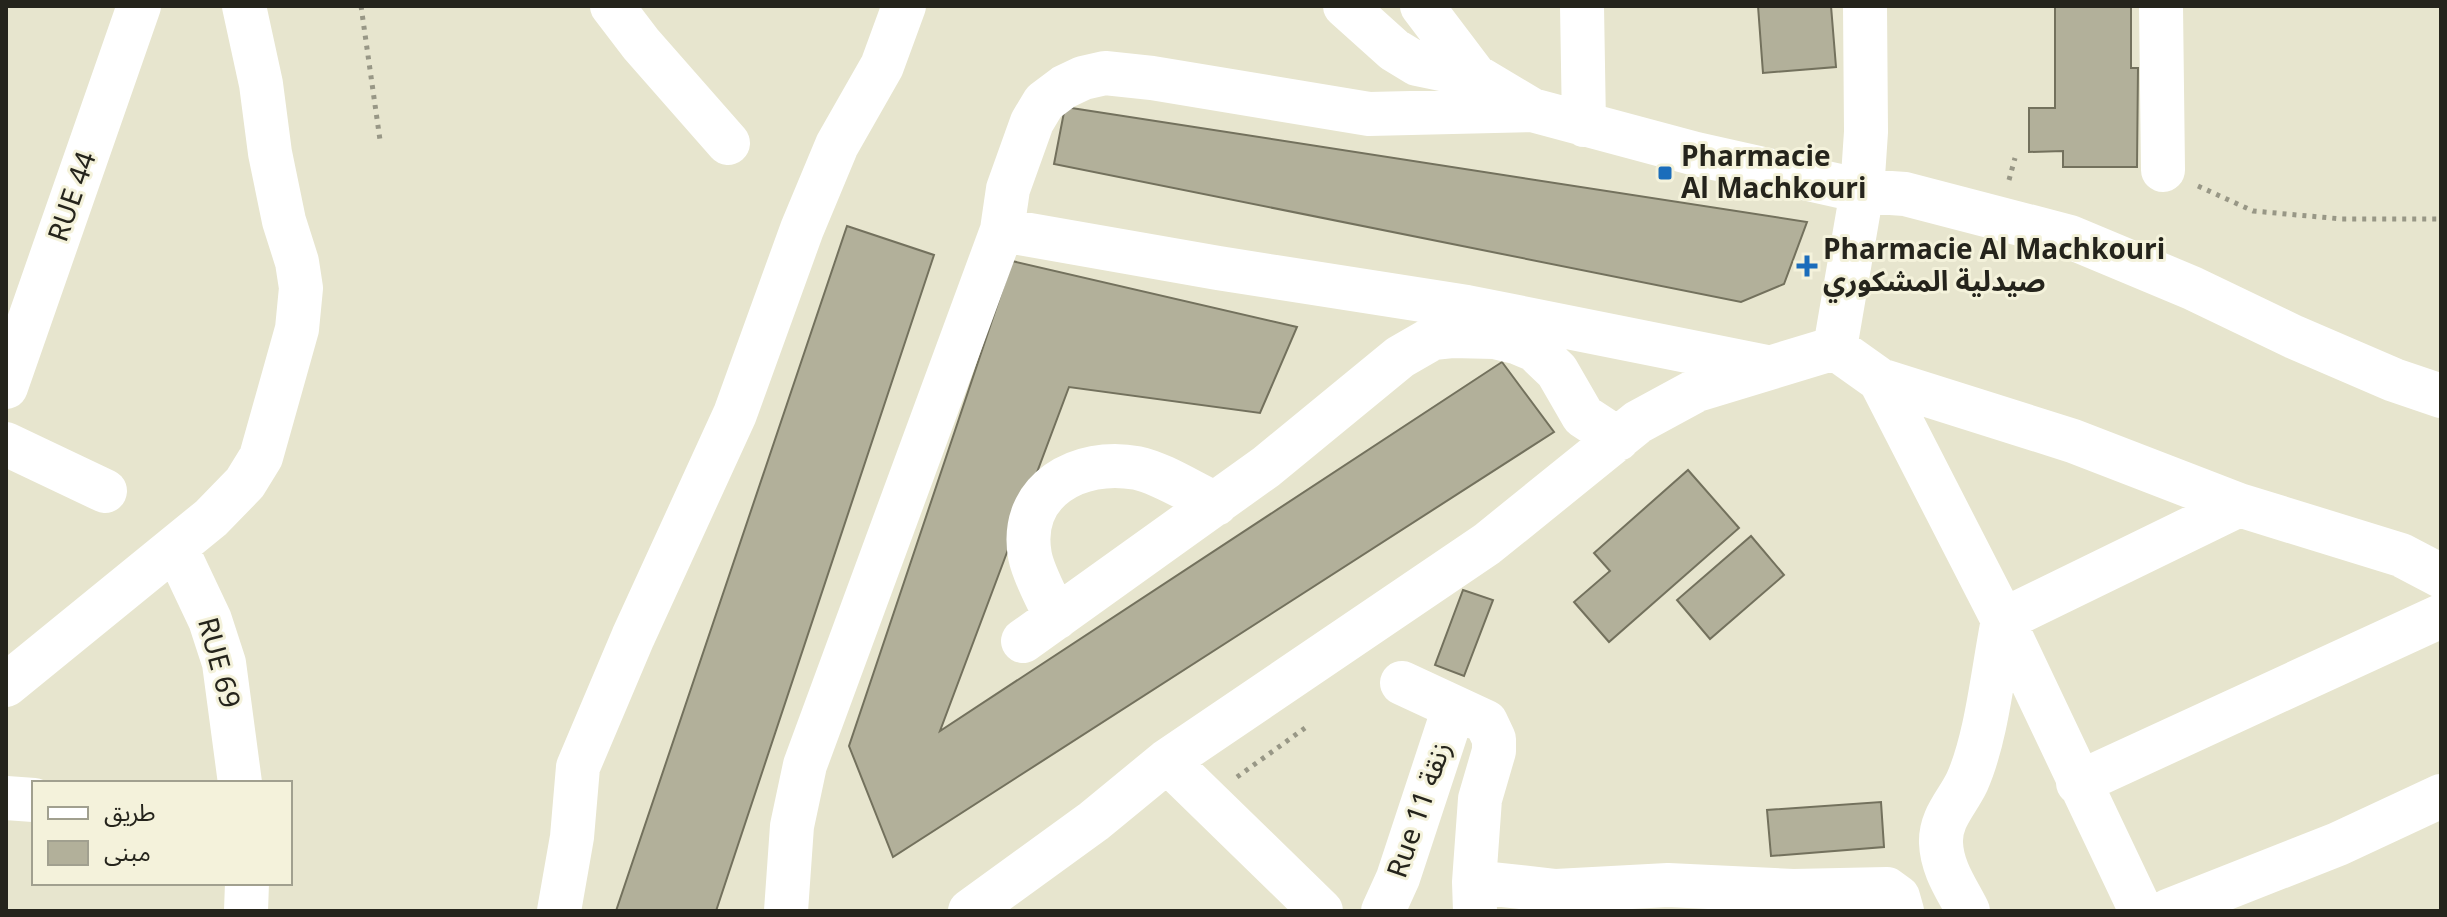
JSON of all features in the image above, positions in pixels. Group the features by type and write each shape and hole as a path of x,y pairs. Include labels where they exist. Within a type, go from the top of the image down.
{"street":[{"name":"RUE 44","path":"6,387 139,6"},
{"path":"6,685 176,548 231,499 255,469 273,421 300,319 299,268 284,221 270,153 261,84 244,6"},
{"path":"612,6 641,44 728,143"},
{"path":"559,911 572,837 578,767 633,637 735,414 802,229 837,145 882,66 904,6"},
{"path":"1345,6 1394,50 1417,64 1475,76 1532,110 1696,154 1862,191 1905,194 2070,237 2192,288 2322,349 2441,396"},
{"path":"1422,6 1475,76"},
{"path":"1582,6 1584,125"},
{"path":"1835,348 1862,191 1866,132 1865,6"},
{"path":"2161,6 2163,170"},
{"path":"786,911 792,826 805,765 1002,230 1008,189 1032,122 1044,102 1064,87 1105,73 1369,114 1532,110"},
{"path":"1002,230 1467,307 1771,368"},
{"path":"1216,504 1140,469 1105,464 1073,474 1047,491 1029,520 1030,557 1040,630 1216,504 1266,467 1392,363 1417,345 1439,337 1495,337 1535,350 1557,371 1583,416 1618,439"},
{"path":"970,911 1094,821 1167,761 1487,544 1638,422 1697,390 1835,348"},
{"path":"1835,348 1880,380 2073,441 2239,505 2401,555 2441,576"},
{"path":"1880,380 2003,620 2141,911"},
{"path":"6,444 105,491"},
{"path":"2003,620 2239,505"},
{"name":"RUE 69","path":"176,548 210,620 224,663 240,781"},
{"path":"2078,783 2441,616"},
{"path":"1968,911 1945,867 1942,825 1966,783 1981,743 2003,620"},
{"path":"1402,683 1486,722 1494,739 1494,751 1480,799 1474,897 1556,901 1668,885 1793,891 1887,889 1898,897 1902,911"},
{"name":"Rue 11 زنقة","path":"1383,911 1398,878 1454,708"},
{"path":"1167,761 1321,911"},
{"path":"2168,911 2338,844 2441,796"},
{"path":"6,798 32,800"},
{"path":"246,911 247,885"}],"path":[{"path":"361,6 380,140"},
{"path":"2163,170 2253,211 2342,219 2441,219"}],"building":[{"path":"1758,6 1831,6 1836,67 1763,73"},
{"path":"2055,6 2131,6 2131,68 2138,68 2137,167 2063,167 2063,151 2029,152 2029,108 2055,108"},
{"path":"1065,107 1807,222 1784,284 1741,302 1054,164"},
{"path":"847,226 934,255 716,911 616,911"},
{"path":"1012,261 1297,327 1260,413 1069,387 940,731 1502,362 1554,432 893,857 849,746"},
{"path":"1688,470 1739,528 1609,642 1574,602 1610,571 1594,553"},
{"path":"1751,536 1784,575 1710,639 1677,600"},
{"path":"1463,590 1493,600 1464,676 1435,665"},
{"path":"1881,802 1884,847 1771,856 1767,810"}],"place":[{"name":"Pharmacie Al Machkouri","path":"1665,173"},
{"name":"Pharmacie Al Machkouri صيدلية المشكوري","path":"1807,266"}]}
